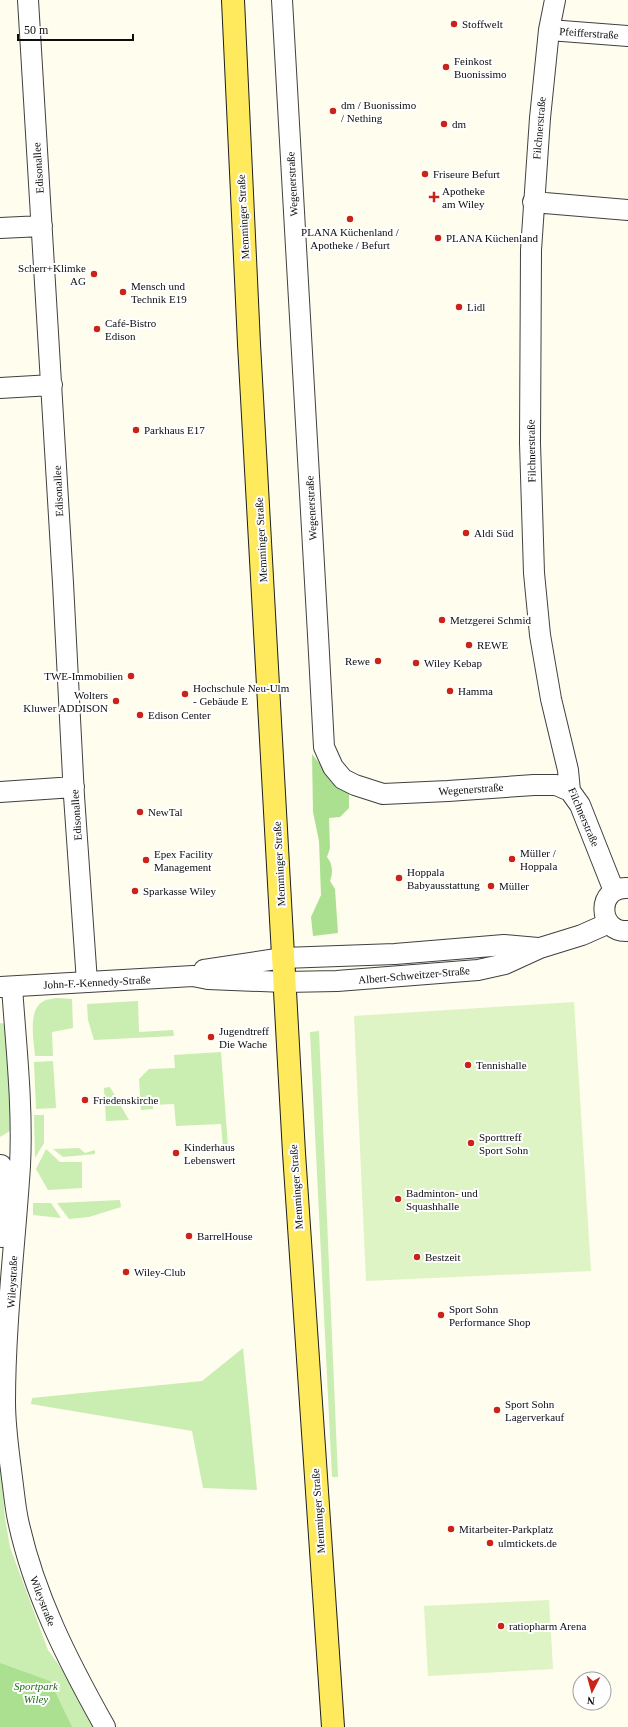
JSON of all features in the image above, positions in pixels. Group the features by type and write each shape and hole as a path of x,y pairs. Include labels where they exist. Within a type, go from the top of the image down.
{"main road":[{"name":"Memminger Straße","path":"233,0 249,344 296,1175 333,1727"}],"street":[{"name":"Edisonallee","path":"28,0 52,385 74,787 87,982"},
{"name":"Wegenerstraße","path":"282,0 318,635 322,734 327,757 333,767 343,778 355,785 382,794 534,785 556,786 570,791"},
{"name":"Filchnerstraße","path":"555,0 540,118 531,257 530,443 534,572 540,635 551,699 568,770 570,791 580,805 621,890"},
{"name":"Pfeifferstraße","path":"550,30 628,36"},
{"path":"534,202 628,210"},
{"path":"0,228 42,226"},
{"path":"0,388 52,385"},
{"path":"0,792 74,787"},
{"path":"621,890 605,903 604,914 609,923 619,930 628,931"},
{"name":"Albert-Schweitzer-Straße","path":"285,982 337,981 478,970 505,964 540,948 582,935 609,923"},
{"name":"Albert-Schweitzer-Straße","path":"284,958 395,954 504,945 540,948"},
{"name":"John-F.-Kennedy-Straße","path":"194,976 206,969 284,958"},
{"name":"John-F.-Kennedy-Straße","path":"6,987 194,976 208,979 285,982"},
{"name":"Wileystraße","path":"6,987 21,1113 7,1165 5,1403 17,1518 25,1552 52,1625 73,1670 104,1727"},
{"path":"2,1237 7,1165"}],"green space":[{"path":"312,754 338,787 349,794 349,808 340,817 329,818 330,848 327,857 332,869 330,881 335,889 338,933 313,936 311,917 321,895 319,841 313,812"},
{"path":"56,998 72,999 73,1028 52,1032 53,1056 35,1056 33,1018 35,1011 44,1001"},
{"path":"138,1001 139,1032 173,1030 174,1036 94,1040 88,1020 87,1004"},
{"name":"Sporttreff Sport Sohn","path":"574,1002 591,1271 366,1281 354,1016"},
{"path":"0,1023 6,1024 13,1129 0,1137"},
{"path":"319,1031 338,1477 332,1477 310,1032"},
{"path":"221,1052 228,1147 223,1148 221,1124 176,1126 174,1104 153,1105 153,1109 141,1110 139,1079 149,1069 175,1068 174,1055"},
{"path":"53,1061 56,1108 36,1109 34,1062"},
{"path":"110,1087 129,1120 106,1121 104,1088"},
{"path":"34,1115 44,1115 44,1143 35,1158"},
{"path":"79,1148 85,1153 95,1150 95,1154 63,1157 53,1149"},
{"path":"46,1149 60,1162 82,1162 82,1188 48,1190 36,1169"},
{"path":"120,1200 121,1207 89,1217 69,1219 57,1203"},
{"path":"33,1203 51,1203 61,1218 33,1215"},
{"path":"243,1348 257,1490 203,1488 192,1431 31,1404 32,1398 202,1381"},
{"name":"Sportpark Wiley","path":"0,1438 5,1518 10,1547 48,1650 69,1679 93,1727 0,1727"},
{"path":"549,1600 553,1669 428,1676 424,1606"},
{"path":"0,1663 50,1681 72,1727 0,1727"}],"place":[{"name":"Stoffwelt","path":"454,24"},
{"name":"Feinkost Buonissimo","path":"446,67"},
{"name":"dm / Buonissimo / Nething","path":"333,111"},
{"name":"dm","path":"444,124"},
{"name":"Friseure Befurt","path":"425,174"},
{"name":"Apotheke am Wiley","path":"434,197"},
{"name":"PLANA Küchenland / Apotheke / Befurt","path":"350,219"},
{"name":"PLANA Küchenland","path":"438,238"},
{"name":"Scherr+Klimke AG","path":"94,274"},
{"name":"Mensch und Technik E19","path":"123,292"},
{"name":"Lidl","path":"459,307"},
{"name":"Café-Bistro Edison","path":"97,329"},
{"name":"Parkhaus E17","path":"136,430"},
{"name":"Aldi Süd","path":"466,533"},
{"name":"Metzgerei Schmid","path":"442,620"},
{"name":"REWE","path":"469,645"},
{"name":"Rewe","path":"378,661"},
{"name":"Wiley Kebap","path":"416,663"},
{"name":"TWE-Immobilien","path":"131,676"},
{"name":"Hamma","path":"450,691"},
{"name":"Hochschule Neu-Ulm - Gebäude E","path":"185,694"},
{"name":"Wolters Kluwer ADDISON","path":"116,701"},
{"name":"Edison Center","path":"140,715"},
{"name":"NewTal","path":"140,812"},
{"name":"Müller / Hoppala","path":"512,859"},
{"name":"Epex Facility Management","path":"146,860"},
{"name":"Hoppala Babyausstattung","path":"399,878"},
{"name":"Müller","path":"491,886"},
{"name":"Sparkasse Wiley","path":"135,891"},
{"name":"Jugendtreff Die Wache","path":"211,1037"},
{"name":"Tennishalle","path":"468,1065"},
{"name":"Friedenskirche","path":"85,1100"},
{"name":"Sporttreff Sport Sohn","path":"471,1143"},
{"name":"Kinderhaus Lebenswert","path":"176,1153"},
{"name":"Badminton- und Squashhalle","path":"398,1199"},
{"name":"BarrelHouse","path":"189,1236"},
{"name":"Bestzeit","path":"417,1257"},
{"name":"Wiley-Club","path":"126,1272"},
{"name":"Sport Sohn Performance Shop","path":"441,1315"},
{"name":"Sport Sohn Lagerverkauf","path":"497,1410"},
{"name":"Mitarbeiter-Parkplatz","path":"451,1529"},
{"name":"ulmtickets.de","path":"490,1543"},
{"name":"ratiopharm Arena","path":"501,1626"}]}
